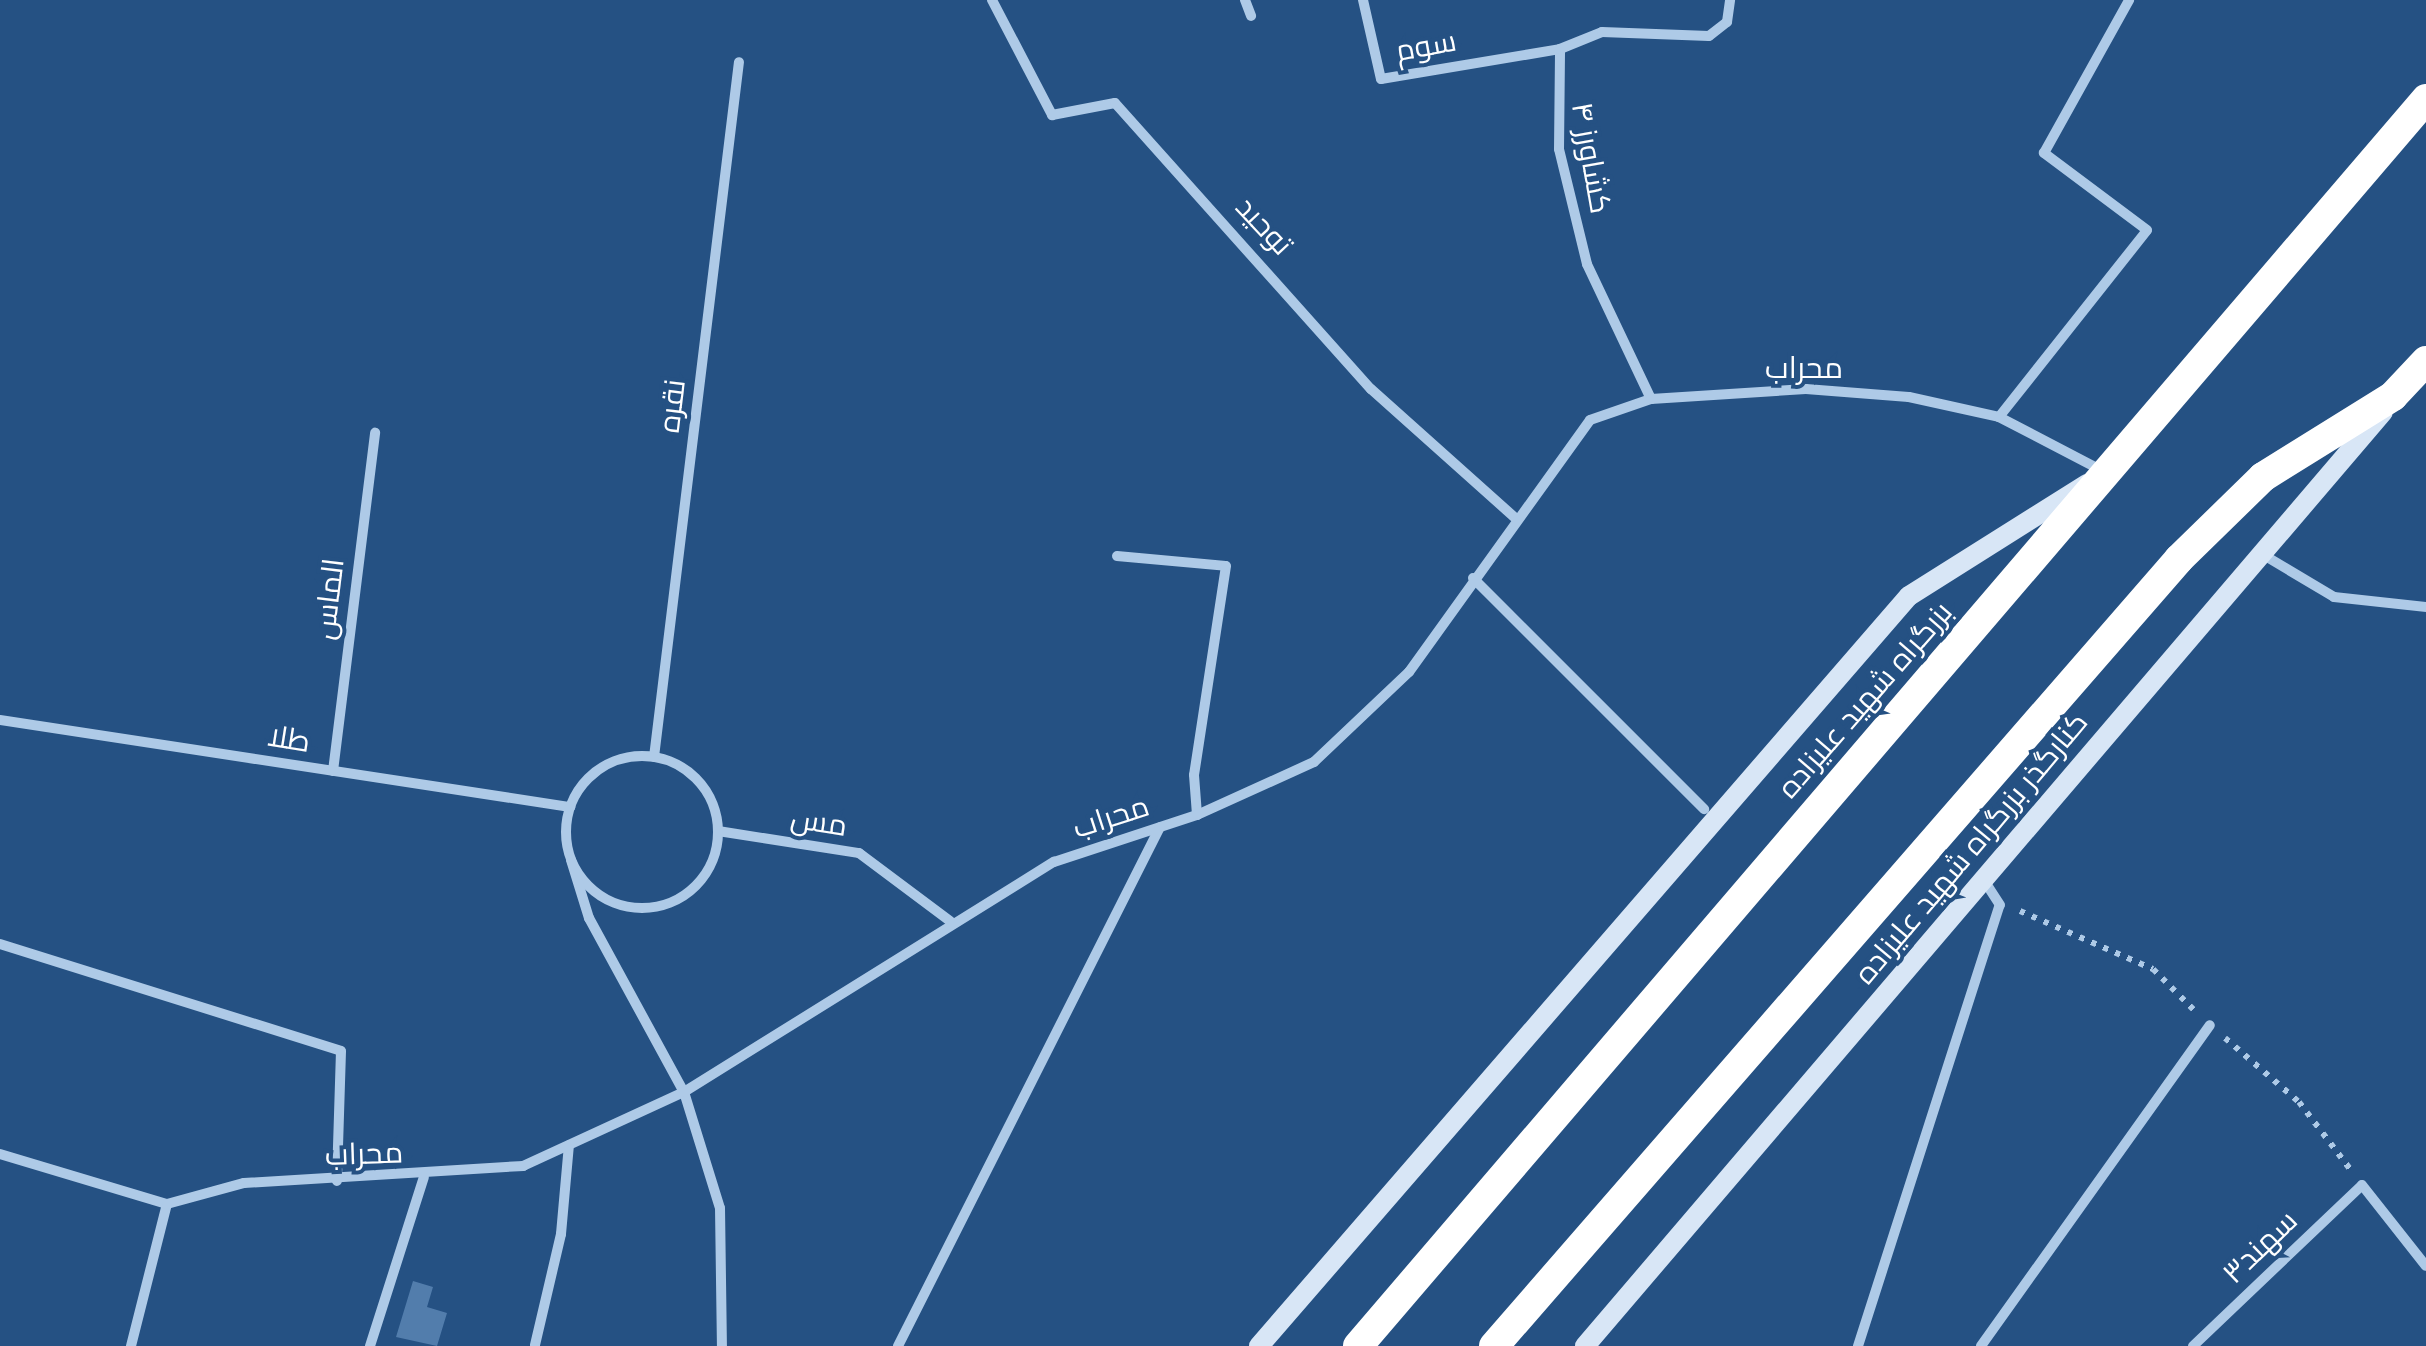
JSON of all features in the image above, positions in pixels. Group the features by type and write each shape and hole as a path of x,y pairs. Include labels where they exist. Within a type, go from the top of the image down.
{"highway":[{"name":"بزرگراه شهید علیزاده","path":"1358,1346 2426,99"},
{"path":"1494,1346 2178,558 2299,449 2403,388 2426,361"}],"main road":[{"name":"کنارگذر بزرگراه شهید علیزاده","path":"1586,1346 2403,388"},
{"path":"1258,1346 1909,596 2106,472"}],"street":[{"name":"توحید","path":"992,0 1052,115 1116,103 1370,389 1514,517"},
{"path":"1245,0 1251,16"},
{"name":"سوم","path":"1363,0 1381,79 1560,49"},
{"path":"1560,49 1602,32 1709,36 1728,22 1730,0"},
{"path":"2000,417 2148,230 2044,154 2129,0"},
{"name":"کشاورز ۴","path":"1560,49 1559,149 1587,264 1650,399"},
{"name":"نقره","path":"654,756 739,62"},
{"name":"محراب","path":"167,1204 203,1188 424,1177 524,1166 684,1092 950,921 1054,862 1197,815 1314,762 1408,672 1514,517 1590,420 1650,399 1806,389 2000,417 2106,472"},
{"name":"الماس","path":"332,771 375,433"},
{"path":"2262,554 2334,597 2426,607"},
{"path":"1117,556 1226,566 1194,775 1197,815"},
{"path":"1473,578 1704,808"},
{"name":"طلا","path":"0,720 570,807"},
{"path":"571,860 605,899 656,907 707,872 718,831 699,782 654,756 612,762 570,807 571,860 588,918 684,1092 720,1208 722,1346"},
{"path":"898,1346 1160,827"},
{"name":"مس","path":"718,831 859,853 950,921"},
{"path":"1858,1346 2000,905 1984,880"},
{"path":"0,944 341,1051 337,1181"},
{"path":"1981,1346 2210,1025"},
{"path":"534,1345 561,1234 569,1145"},
{"path":"0,1154 167,1204 131,1346"},
{"path":"370,1346 424,1177"},
{"name":"سهند۳","path":"2192,1346 2362,1185 2426,1266"}],"building":[{"path":"413,1281 433,1287 427,1307 447,1313 437,1346 396,1337"}]}
